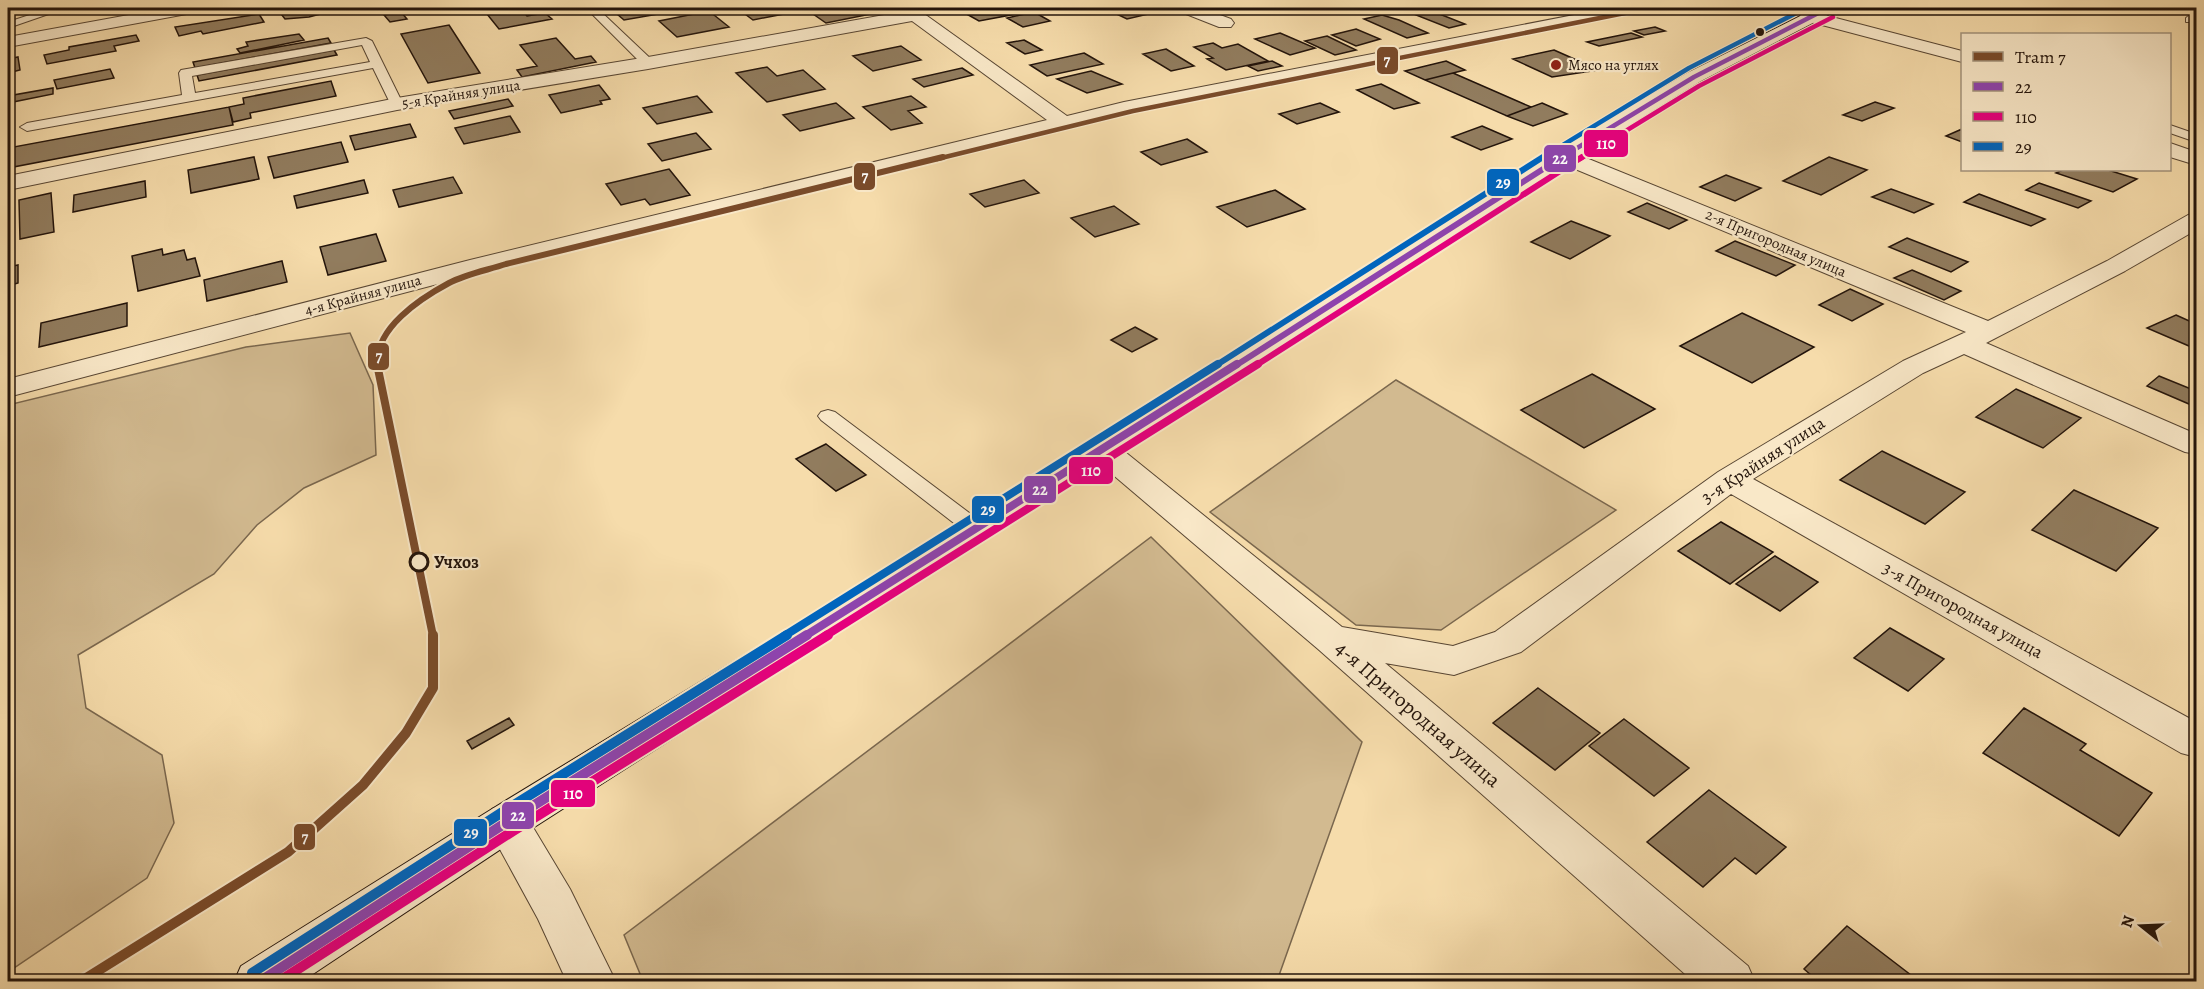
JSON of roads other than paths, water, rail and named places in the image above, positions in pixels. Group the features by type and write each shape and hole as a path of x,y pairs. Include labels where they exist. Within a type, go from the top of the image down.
{"street":[{"path":"8,42 181,8"},
{"path":"1187,8 1225,23"},
{"name":"4-я Крайняя улица","path":"8,387 479,265 1063,122 1634,8"},
{"name":"5-я Крайняя улица","path":"8,183 397,104 648,63 911,11"},
{"path":"911,11 1063,122"},
{"path":"258,981 507,822 1103,450 1564,156 1694,77 1818,12 1961,57"},
{"path":"2171,151 2196,159"},
{"name":"2-я Пригородная улица","path":"1564,156 1976,338 2196,445"},
{"name":"3-я Крайняя улица","path":"1331,639 1454,661 1508,642 1729,479 1913,367 1976,338 2116,266 2196,220"},
{"name":"4-я Пригородная улица","path":"1103,450 1331,639 1731,981"},
{"name":"3-я Пригородная улица","path":"1729,479 2196,741"},
{"path":"507,822 554,904 592,981"}],"lane":[{"path":"8,25 61,8"},
{"path":"591,8 648,63"},
{"path":"2196,13 2190,20 2196,21"},
{"path":"189,98 185,73 366,41 397,104"},
{"path":"27,127 377,64"},
{"path":"2171,130 2196,138"},
{"path":"828,416 976,529"}],"tram line":[{"name":"7","path":"80,982 288,852 363,785 406,733 433,688 433,629 377,362 385,334 414,304 451,282 506,264 1133,111 1650,8"}],"place":[{"name":"Мясо на углях","path":"1556,65"},
{"name":"Учхоз","path":"419,562"}]}
